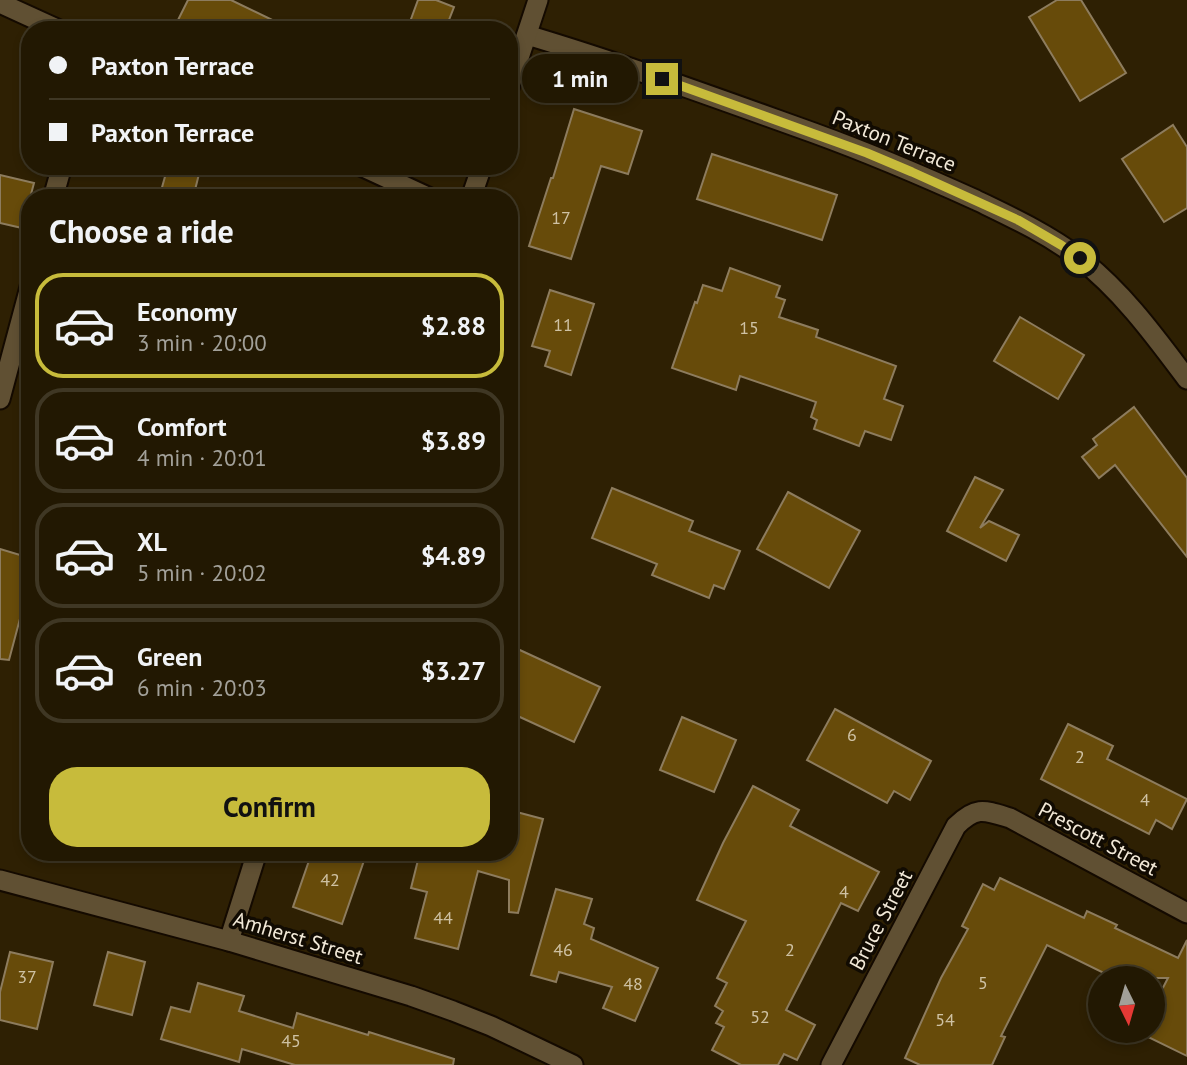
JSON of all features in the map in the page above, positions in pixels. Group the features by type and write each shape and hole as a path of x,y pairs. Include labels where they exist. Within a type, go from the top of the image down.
{"street":[{"path":"518,62 538,0"},
{"path":"0,3 39,21"},
{"name":"Paxton Terrace","path":"527,35 679,84 867,153 1018,220 1080,258 1107,282 1146,325 1187,379"},
{"path":"380,175 411,189"},
{"path":"0,399 21,321"},
{"name":"Bruce Street","path":"831,1065 956,826 974,811 985,811"},
{"name":"Prescott Street","path":"985,811 1010,818 1187,913"},
{"path":"229,941 254,861"},
{"name":"Amherst Street","path":"0,880 229,941 453,1011 573,1065"}],"building":[{"path":"188,0 231,0 274,21 178,21"},
{"path":"418,0 436,0 454,7 449,21 410,21"},
{"path":"1057,0 1081,0 1126,73 1080,101 1029,17"},
{"path":"574,109 642,131 628,174 601,166 571,259 529,246"},
{"path":"1173,125 1187,147 1187,208 1164,222 1122,159"},
{"path":"712,154 837,195 822,240 697,199"},
{"path":"0,175 34,183 32,189 21,189 21,228 0,223"},
{"path":"165,175 199,175 195,189 162,189"},
{"path":"730,268 780,286 776,297 785,300 779,317 818,330 816,337 896,366 884,399 903,406 891,440 865,431 859,446 814,429 817,420 811,417 816,402 740,376 736,390 672,368 703,285 722,291"},
{"path":"550,290 594,304 571,375 545,366 550,351 532,346"},
{"path":"1020,317 1084,355 1058,399 994,361"},
{"path":"1134,407 1187,478 1187,557 1115,465 1099,478 1082,457 1097,445 1093,439"},
{"path":"975,477 1003,490 980,528 989,521 1019,535 1006,561 947,531"},
{"path":"612,488 693,521 689,531 740,551 724,589 714,585 709,598 652,575 657,564 592,538"},
{"path":"788,492 860,531 829,588 757,549"},
{"path":"0,549 21,555 21,615 9,660 0,659"},
{"path":"518,649 600,687 574,742 518,716"},
{"path":"835,709 931,761 910,800 894,791 887,803 807,760"},
{"path":"682,717 736,740 714,792 660,770"},
{"path":"1068,724 1113,746 1107,759 1187,799 1172,829 1156,820 1149,834 1041,779"},
{"path":"753,786 799,810 790,826 879,872 858,911 841,903 786,1010 815,1025 797,1060 784,1054 778,1065 741,1065 712,1050 724,1027 716,1023 723,1011 715,1006 727,983 717,978 746,921 697,900"},
{"path":"518,812 543,819 518,913 509,912 509,880 478,871 458,949 415,938 427,892 411,888 418,861 518,861"},
{"path":"309,861 364,861 342,924 293,907"},
{"path":"1000,878 1084,918 1087,911 1117,925 1115,928 1178,958 1187,940 1187,1056 1160,1043 1166,1043 1166,966 1090,966 1047,945 1001,1036 1005,1037 992,1065 920,1065 905,1058 941,978 968,929 962,926 983,884 994,890"},
{"path":"556,889 592,899 584,924 594,928 591,939 658,968 635,1021 603,1008 612,987 559,972 556,982 531,975"},
{"path":"10,952 53,962 37,1029 0,1020 0,992"},
{"path":"108,952 145,962 132,1015 94,1005"},
{"path":"198,983 244,996 239,1011 293,1028 297,1013 454,1059 453,1065 295,1065 242,1049 239,1062 161,1039 171,1007 190,1012"}],"route":[{"path":"662,79 867,153 912,172 1018,220 1080,258"}]}
